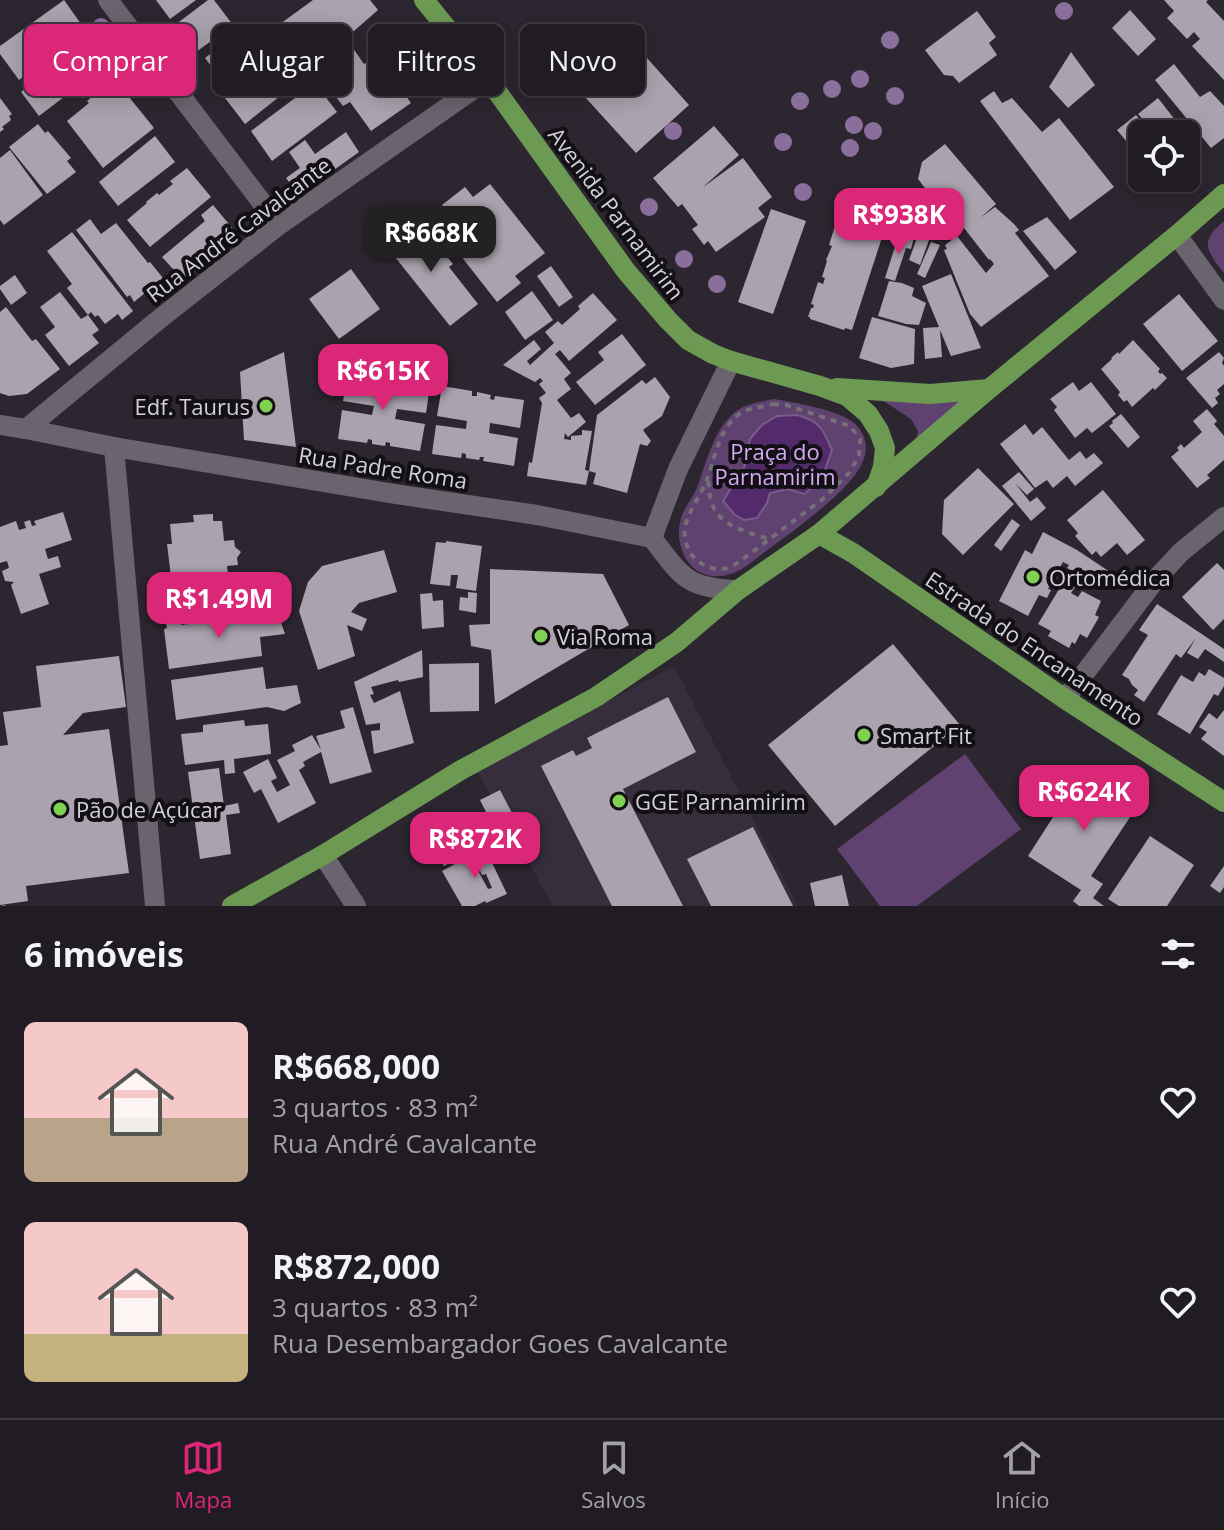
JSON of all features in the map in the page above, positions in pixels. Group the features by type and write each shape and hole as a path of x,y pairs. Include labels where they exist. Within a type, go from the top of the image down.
{"main road":[{"name":"Avenida Parnamirim","path":"425,0 444,24"},
{"name":"Avenida Parnamirim","path":"500,96 626,271 688,340 731,361 820,386"},
{"path":"232,906 323,855 461,770 596,697 677,642 738,590 819,534 1224,194"},
{"path":"820,386 930,394 989,389"},
{"path":"820,386 847,396 868,414 879,431 885,448 876,487"},
{"name":"Estrada do Encanamento","path":"819,534 853,553 1065,699 1224,802"}],"street":[{"path":"108,0 279,225"},
{"name":"Rua André Cavalcante","path":"26,429 279,225 464,96"},
{"path":"1177,235 1224,300"},
{"path":"731,361 678,469 652,538 679,573 697,585 738,590"},
{"name":"Rua Padre Roma","path":"0,425 114,447 537,515 652,538"},
{"path":"114,447 155,906"},
{"path":"1065,699 1156,579 1181,552 1224,517"},
{"path":"323,855 356,906"}],"path":[{"path":"773,404 786,405 850,426 860,439 859,456 848,474 824,498 739,562 724,569 708,567 695,559 686,546 685,527 707,480 719,442 730,423 740,413 773,404"},
{"path":"707,480 710,499 717,514 726,523 769,539"}],"shaded area":[{"path":"797,415 820,427 832,450 821,481 804,494 788,489 770,493 757,518 744,520 723,501 744,468 750,439 762,425 777,416"},
{"name":"GGE Parnamirim","path":"674,666 798,906 553,906 477,771"}],"green space":[{"path":"1224,221 1224,273 1209,252 1208,241"},
{"path":"879,398 969,398 915,446 918,431 911,419"},
{"name":"Praça do Parnamirim","path":"773,399 827,410 847,418 861,431 865,440 863,461 847,485 834,497 748,565 729,574 707,575 691,566 682,551 679,533 682,515 697,488 715,438 727,420 743,407"},
{"path":"965,754 1021,829 917,906 880,906 837,849"}],"building":[{"path":"64,0 81,24 31,24"},
{"path":"156,0 196,0 170,19"},
{"path":"208,0 214,0 232,24 212,24 212,40 196,52 196,24 176,24"},
{"path":"313,0 370,0 378,10 352,32 352,24 280,24"},
{"path":"1164,0 1208,0 1206,2 1224,21 1224,80 1192,46 1200,39 1194,32 1187,39 1167,18 1174,11"},
{"path":"1130,10 1156,39 1138,56 1112,28"},
{"path":"977,11 996,37 989,43 997,55 959,83 953,76 944,75 925,50"},
{"path":"24,29 24,76 19,80 0,54 0,46"},
{"path":"352,47 364,64 368,62 368,96 406,96 411,103 371,131 350,102 343,106 335,96 352,96"},
{"path":"1071,52 1095,85 1068,108 1049,87"},
{"path":"212,53 212,67 205,58"},
{"path":"645,56 689,105 636,153 584,96 645,96"},
{"path":"1174,64 1200,97 1210,91 1224,106 1224,138 1211,148 1200,135 1200,120 1188,120 1155,80"},
{"path":"994,91 1002,103 1012,98 1042,132 1059,118 1114,187 1070,220 980,101"},
{"path":"24,96 65,96 39,116"},
{"path":"93,96 128,96 154,128 103,168 67,121 89,103 87,101"},
{"path":"228,96 280,96 245,124 225,98"},
{"path":"298,96 325,96 337,112 272,161 251,131"},
{"path":"0,98 12,114 9,116 11,120 0,132"},
{"path":"1158,98 1175,120 1143,120 1138,114"},
{"path":"1128,121 1128,141 1127,142 1117,130"},
{"path":"38,124 71,158 67,161 76,172 47,194 9,147"},
{"path":"714,126 739,155 702,188 743,158 772,197 758,208 765,217 716,252 708,241 704,245 692,229 698,225 682,204 678,207 653,178"},
{"path":"346,132 359,152 299,195 286,178 300,168 289,152 305,140 315,154"},
{"path":"155,136 175,162 118,206 99,182"},
{"path":"945,144 996,204 980,218 995,207 1019,230 1015,233 1049,276 981,327 970,314 944,250 947,249 945,245 957,236 986,273 994,264 964,228 959,232 918,179 922,162"},
{"path":"10,150 43,195 4,225 0,220 0,158"},
{"path":"187,168 211,197 150,247 127,220 157,193 159,195 173,184 170,181"},
{"path":"490,184 545,253 515,276 521,283 497,302 446,237 456,230 449,222 453,219 442,205 465,187 473,197"},
{"path":"213,205 239,236 184,281 162,257 205,221 201,215"},
{"path":"771,209 806,221 773,314 738,302"},
{"path":"844,209 886,225 852,330 808,317 814,305 811,304 818,282 823,284 825,278 822,277 832,246 829,245"},
{"path":"1047,217 1077,252 1055,270 1023,231"},
{"path":"90,219 101,234 116,223 163,278 134,302 76,230"},
{"path":"409,222 437,258 444,253 453,264 449,267 478,304 450,326 383,242"},
{"path":"72,232 133,311 122,320 118,314 105,324 98,315 95,317 91,312 88,315 67,288 72,284 47,251"},
{"path":"899,234 914,238 911,249 906,248 895,281 885,278"},
{"path":"918,235 929,240 920,265 909,260"},
{"path":"931,242 940,245 925,278 917,274"},
{"path":"551,266 573,297 559,307 537,276"},
{"path":"351,269 380,309 339,339 309,299"},
{"path":"951,274 981,348 951,356 940,330 942,357 925,359 923,328 939,327 922,286"},
{"path":"15,275 27,293 11,305 0,286"},
{"path":"889,281 914,288 912,296 926,303 919,325 878,316"},
{"path":"532,291 553,320 525,340 505,312"},
{"path":"60,292 81,319 88,315 99,330 92,335 99,343 69,366 45,335 55,327 40,307"},
{"path":"593,293 617,320 569,361 560,350 555,354 571,373 564,379 571,389 557,400 571,418 579,413 586,422 568,437 565,433 564,439 571,440 571,436 582,435 582,430 592,431 585,470 589,471 586,485 527,476 542,403 539,398 546,393 539,384 543,381 540,378 535,382 503,365 534,340 541,349 527,361 530,365 554,343 545,332 558,321 562,325"},
{"path":"1179,294 1218,341 1182,371 1143,324"},
{"path":"6,307 32,341 36,339 60,369 27,394 9,396 0,393 0,312"},
{"path":"872,317 915,329 914,364 891,368 859,358"},
{"path":"622,334 646,365 595,405 576,382 604,360 598,352"},
{"path":"1133,340 1160,369 1160,374 1167,378 1132,407 1118,395 1120,392 1101,369"},
{"name":"Edf. Taurus","path":"284,352 296,447 244,440 240,372"},
{"path":"1219,352 1224,358 1224,384 1217,390 1220,394 1215,398 1218,403 1212,408 1186,378"},
{"path":"348,371 379,376 378,381 383,382 383,378 397,380 396,384 401,385 401,381 430,386 426,413 397,409 395,419 425,424 420,451 390,446 386,442 385,446 372,444 372,440 368,439 367,443 338,439 342,410 372,415 374,406 343,401"},
{"path":"655,377 670,397 662,416 643,430 651,441 647,446 640,444 627,493 593,484 596,473 589,471 597,415 642,380 646,384"},
{"path":"1073,382 1079,391 1091,382 1116,414 1092,433 1087,428 1075,438 1054,410 1057,407 1050,399"},
{"path":"442,386 472,391 472,396 477,396 477,392 491,395 490,399 494,400 495,396 524,400 520,428 490,423 489,433 518,438 514,466 483,461 484,457 479,460 466,458 466,454 462,453 461,458 432,454 436,425 466,429 467,421 437,416"},
{"path":"1207,409 1224,436 1224,460 1207,475 1210,478 1197,488 1171,457 1181,444 1184,448 1202,432 1193,421"},
{"path":"1121,414 1140,437 1128,448 1109,426"},
{"path":"1025,424 1033,435 1042,427 1069,460 1080,451 1086,459 1094,453 1103,463 1075,486 1067,476 1053,488 1047,480 1035,488 1000,444"},
{"path":"978,468 1014,504 963,555 942,534 944,500"},
{"path":"1019,472 1034,489 1027,495 1015,483 1030,502 1037,497 1046,508 1031,521 1002,486"},
{"path":"1103,490 1145,540 1127,555 1117,543 1101,557 1096,551 1092,555 1075,536 1078,533 1067,520"},
{"path":"63,512 72,540 45,549 48,559 58,556 61,567 39,574 49,604 21,614 11,585 14,582 5,581 2,571 9,568 7,561 0,563 0,527 16,521 19,530 26,528 24,522 30,520 32,526 36,525 34,521"},
{"path":"213,514 213,521 222,521 224,541 234,540 235,547 241,552 237,558 238,565 227,566 230,591 224,592 224,598 204,600 204,595 177,598 167,544 172,544 170,524 194,522 193,515"},
{"path":"1012,519 1020,525 1001,551 994,545"},
{"name":"Ortomédica","path":"1043,532 1113,574 1107,583 1087,571 1084,577 1067,568 1069,565 1063,562 1048,589 1051,590 1047,598 1039,595 1028,616 999,601 1025,550 1032,554"},
{"path":"436,542 482,546 476,591 456,588 458,575 451,575 450,586 430,584"},
{"path":"384,550 397,592 359,603 351,612 367,619 362,631 347,625 355,656 318,670 299,611 308,582 322,566"},
{"path":"1217,563 1224,570 1224,619 1213,630 1182,597"},
{"name":"Via Roma","path":"490,569 603,574 629,625 495,704 491,650 471,646 469,625 490,624"},
{"path":"1064,581 1075,587 1071,593 1078,597 1082,591 1101,601 1095,615 1099,617 1087,638 1080,634 1069,648 1048,636 1051,631 1038,624"},
{"path":"468,592 477,593 476,613 459,610 460,597 468,598"},
{"path":"432,593 433,601 443,600 444,627 422,629 420,594"},
{"path":"1157,604 1224,649 1224,662 1205,649 1198,659 1187,653 1196,638 1181,658 1176,654 1144,702 1134,695 1138,690 1122,675 1148,635 1139,630"},
{"path":"277,611 285,634 260,637 262,656 169,669 166,624 181,622 181,625 256,615 257,619 269,617 268,613"},
{"name":"Smart Fit","path":"893,644 960,725 835,826 768,745"},
{"path":"422,650 423,677 371,687 374,694 370,695 374,703 400,691 414,743 374,754 371,731 380,730 380,723 366,725 354,682"},
{"name":"Pão de Açúcar","path":"119,656 126,707 83,713 63,735 109,729 129,873 26,886 28,901 0,905 0,746 8,745 3,712 41,707 36,666"},
{"path":"479,663 479,711 430,712 429,664"},
{"path":"263,667 266,689 297,685 301,703 284,711 267,707 176,720 171,680"},
{"path":"1209,669 1224,678 1224,686 1218,696 1214,694 1190,734 1157,714 1181,675 1193,682 1199,672 1205,676"},
{"path":"668,697 696,752 623,789 683,906 612,906 541,766 573,750 576,756 592,748 587,738"},
{"path":"353,707 372,772 330,784 321,752 303,762 305,766 299,770 316,803 278,823 261,789 254,793 243,772 268,759 277,778 271,781 277,792 290,785 277,760 295,751 292,745 312,735 321,750 316,736 345,728 340,711"},
{"path":"1224,710 1224,756 1201,739 1207,732 1199,727 1209,713 1217,719"},
{"path":"244,720 245,726 268,724 271,754 234,759 235,773 225,774 224,760 185,765 181,734 203,732 203,725"},
{"path":"1086,766 1140,802 1091,876 1103,884 1093,898 1104,906 1079,906 1073,901 1081,890 1028,856"},
{"path":"219,768 224,806 238,803 240,813 226,815 231,854 200,859 188,772"},
{"path":"500,790 512,813 507,815 517,835 502,844 480,800"},
{"path":"469,813 485,844 444,866 427,834"},
{"path":"753,827 793,906 711,906 687,859"},
{"path":"1150,836 1194,865 1167,906 1119,906 1108,899"},
{"path":"485,848 507,894 475,906 462,906 442,871 470,856 488,889 492,888 472,854"},
{"path":"1224,866 1224,887 1220,893 1210,886"},
{"path":"842,875 849,906 815,906 810,883"}],"place":[{"name":"Edf. Taurus","path":"266,406"},
{"name":"Ortomédica","path":"1033,577"},
{"name":"Via Roma","path":"541,636"},
{"name":"Smart Fit","path":"864,735"},
{"name":"GGE Parnamirim","path":"619,801"},
{"name":"Pão de Açúcar","path":"60,809"}]}
